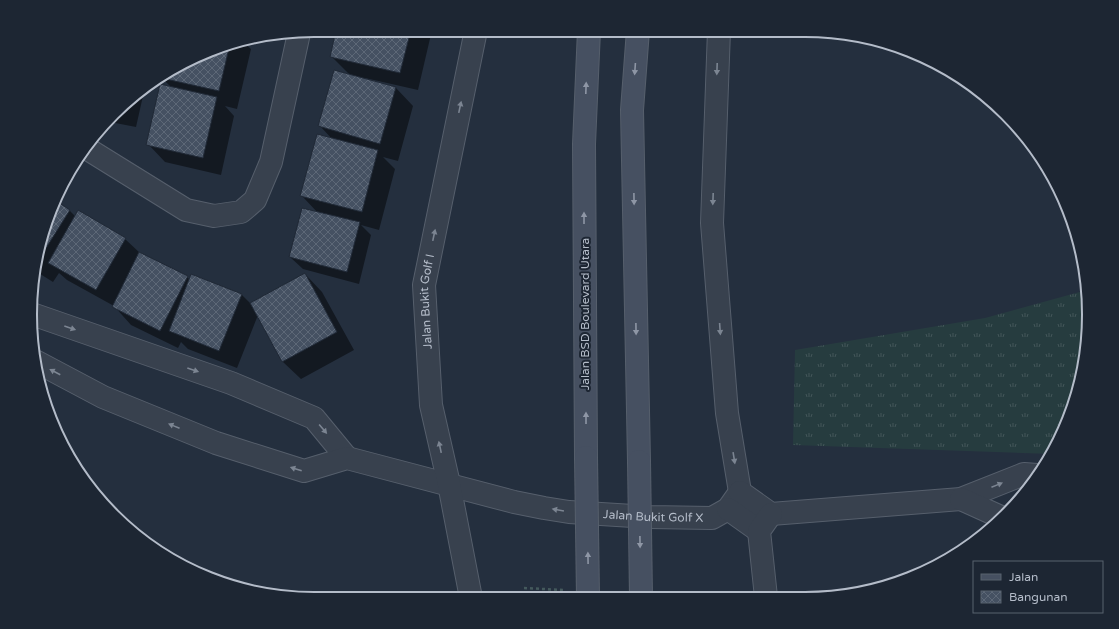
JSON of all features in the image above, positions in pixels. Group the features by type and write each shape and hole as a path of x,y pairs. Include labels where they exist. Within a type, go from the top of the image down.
{"main road":[{"name":"Jalan BSD Boulevard Utara","path":"588,592 584,144 589,37"},
{"path":"637,37 632,110 641,592"}],"street":[{"name":"Jalan Bukit Golf I","path":"470,592 449,484 431,405 424,285 475,37"},
{"path":"719,37 712,223 734,500 765,522 961,499 1024,474 1031,475"},
{"path":"91,151 186,210 214,216 241,212 254,200 271,162 298,38"},
{"path":"37,316 231,383 314,418 347,458 304,471 216,443 103,398 41,364"},
{"name":"Jalan Bukit Golf X","path":"347,458 514,502 569,512 649,517 712,518 734,500"},
{"path":"961,499 996,515"},
{"path":"765,522 766,592"}],"green space":[{"path":"1081,292 1082,314 1080,351 1077,369 1061,421 1045,454 793,445 795,350 985,318"}],"building":[{"path":"334,37 409,37 400,73 330,57"},
{"path":"228,51 219,91 167,79 208,58"},
{"path":"334,70 396,87 380,144 318,126"},
{"path":"160,84 217,97 203,158 146,145"},
{"path":"317,134 378,150 362,212 300,196"},
{"path":"60,204 70,210 44,251"},
{"path":"302,208 360,222 347,272 289,257"},
{"path":"78,210 126,238 96,290 48,263"},
{"path":"139,252 188,276 160,331 112,307"},
{"path":"305,273 337,332 282,362 250,303"},
{"path":"191,274 242,294 219,351 169,331"}]}
